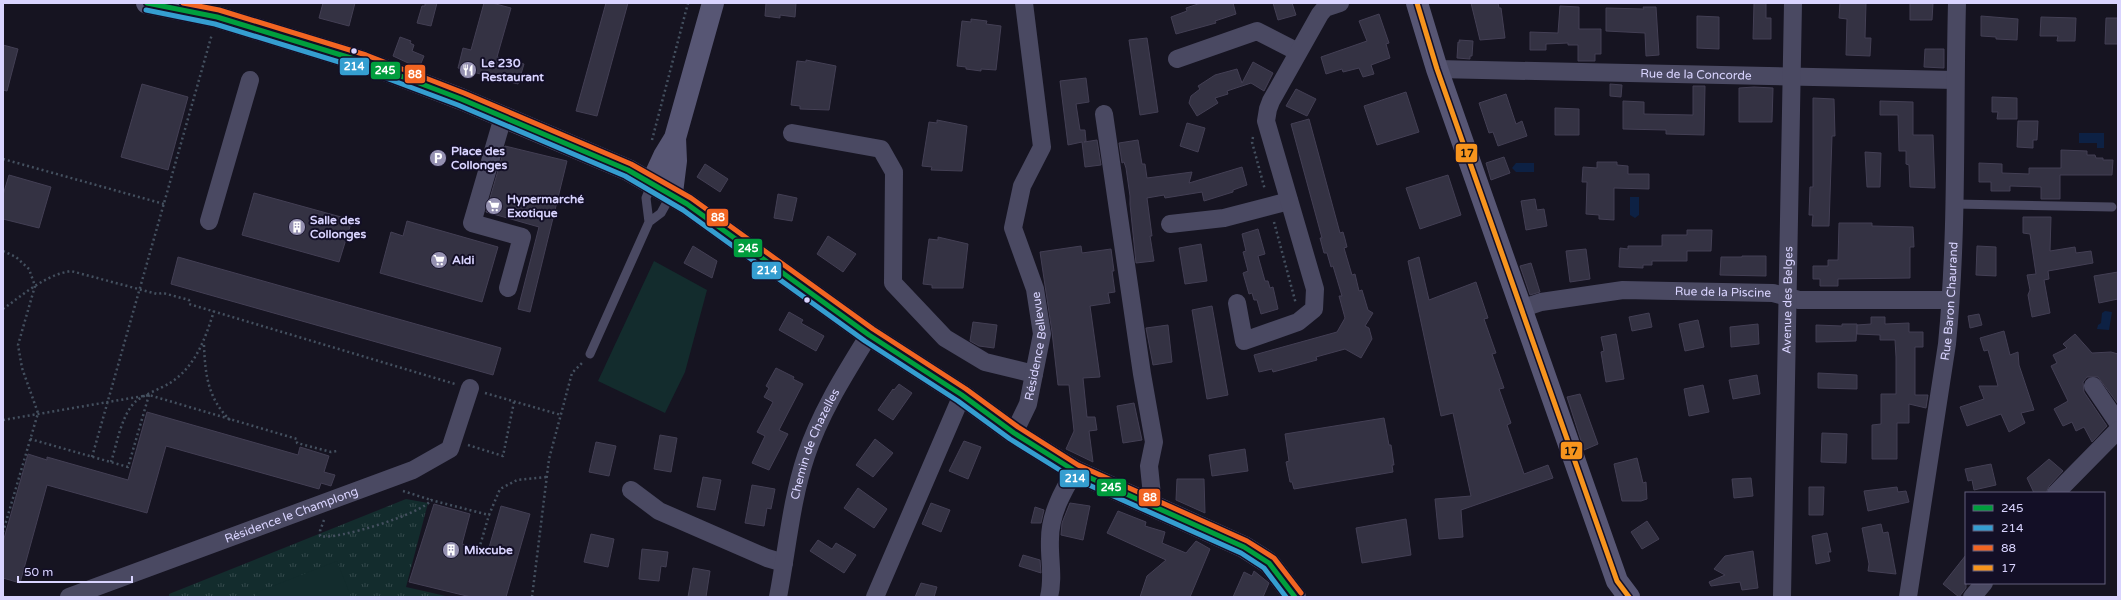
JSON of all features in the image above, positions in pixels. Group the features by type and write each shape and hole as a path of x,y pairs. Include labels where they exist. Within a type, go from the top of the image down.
{"street":[{"path":"147,3 217,17 364,62 503,117 620,166 652,182 672,193 868,335 962,395 1014,433 1075,471 1244,547 1269,564 1295,597"},
{"path":"652,182 664,156 675,138 713,3"},
{"name":"Résidence Bellevue","path":"1014,433 1028,404 1042,334 1035,289 1013,228 1022,186 1042,147 1024,3"},
{"path":"1417,3 1437,69 1520,309 1617,581 1629,597"},
{"name":"Avenue des Belges","path":"1782,597 1786,297 1793,3"},
{"name":"Rue Baron Chaurand","path":"1908,597 1946,352 1954,204 1957,3"},
{"path":"1237,303 1244,341 1298,322 1314,309 1315,289 1266,121 1268,109 1320,14 1325,8 1335,4"},
{"path":"1177,59 1257,31 1298,52"},
{"name":"Rue de la Concorde","path":"1437,69 1955,80"},
{"path":"209,221 250,80"},
{"path":"1104,114 1142,374 1154,442 1149,466 1153,505"},
{"path":"503,117 472,223 522,237 508,288"},
{"path":"792,133 881,149 894,172 893,283 945,338 985,362 1034,374"},
{"path":"672,193 676,161 675,138"},
{"path":"1170,224 1224,218 1289,201"},
{"name":"Rue de la Piscine","path":"1520,309 1541,302 1623,290 1773,293 1799,300 1950,300"},
{"name":"Chemin de Chazelles","path":"778,597 799,482 806,456 830,400 868,335"},
{"path":"2093,386 2118,423"},
{"name":"Résidence le Champlong","path":"69,597 413,470 450,449 470,388"},
{"path":"875,597 962,395"},
{"path":"2057,492 2118,430"},
{"path":"1049,597 1052,583 1049,538 1058,500 1075,471"},
{"path":"631,490 659,511 768,558 784,563"},
{"path":"1972,597 1983,584"}],"lane":[{"path":"649,222 646,198 652,182"},
{"path":"590,354 649,222 661,213 672,193"},
{"path":"1954,204 2112,207"}],"path":[{"path":"651,143 688,3"},
{"path":"92,457 217,17"},
{"path":"3,159 164,204"},
{"path":"3,251 16,257 29,269 35,286 18,345 22,368 38,413 3,532"},
{"path":"3,309 35,286 58,273 71,271 140,290 157,294 163,293 189,300 189,304 561,415"},
{"path":"214,311 204,345 205,368 209,388 220,410 230,420"},
{"path":"111,462 126,415 135,402 171,382 186,370 204,345"},
{"path":"532,597 549,459 572,373 590,354"},
{"path":"3,420 149,395 297,439 297,443 331,452 337,451"},
{"path":"30,439 128,467 149,395"},
{"path":"453,441 503,456 514,402"},
{"path":"479,549 489,515 500,489 517,480 547,477"},
{"path":"404,492 489,515"},
{"path":"322,504 325,518 320,531 320,536 326,538 350,534 387,522 418,509 429,503 431,500"}],"green space":[{"path":"654,261 707,290 685,372 665,413 598,381"},
{"path":"406,499 428,503 406,587 450,597 169,597 169,594"},
{"path":"337,561 351,597 257,597 255,593"}],"water":[{"path":"2079,133 2104,133 2104,148 2097,148 2097,143 2079,143"},
{"path":"1516,163 1534,163 1534,172 1516,172 1512,168"},
{"path":"1630,197 1639,197 1639,215 1635,218 1630,215"},
{"path":"2105,311 2112,312 2109,330 2097,329 2098,325 2101,323 2102,313"}],"building":[{"path":"323,3 355,3 349,26 319,18"},
{"path":"425,3 437,3 431,26 417,23 422,6 425,6"},
{"path":"484,3 492,3 511,8 497,57 524,64 518,84 458,68 463,48 471,50"},
{"path":"606,3 628,3 597,116 576,111"},
{"path":"766,3 796,3 795,17 780,15 780,18 765,16"},
{"path":"1201,3 1233,3 1236,14 1215,21 1216,23 1176,34 1171,17 1187,11 1186,8"},
{"path":"1273,3 1292,3 1296,15 1278,20"},
{"path":"1471,3 1498,3 1499,8 1501,8 1505,38 1480,40"},
{"path":"1754,3 1766,3 1766,18 1771,18 1771,39 1753,39"},
{"path":"1840,3 1866,3 1865,38 1871,38 1870,56 1846,55 1847,19 1839,18"},
{"path":"1910,3 1933,3 1932,20 1910,20"},
{"path":"1560,6 1579,7 1579,29 1601,29 1601,54 1595,54 1595,61 1578,61 1578,45 1568,45 1568,43 1546,44 1546,50 1530,50 1530,32 1558,33"},
{"path":"1643,7 1656,7 1659,55 1646,56 1645,33 1606,31 1606,8 1644,9"},
{"path":"1379,14 1389,43 1386,44 1390,58 1371,65 1374,74 1363,77 1359,68 1343,72 1342,69 1326,74 1321,57 1367,41 1359,21"},
{"path":"1697,16 1719,17 1719,49 1697,48"},
{"path":"1981,16 2018,19 2017,40 1996,39 1996,37 1981,36"},
{"path":"2041,17 2076,18 2075,41 2057,41 2058,36 2040,36"},
{"path":"2106,18 2118,18 2118,44 2105,44"},
{"path":"971,19 987,21 986,24 1001,26 996,70 981,69 981,71 957,66 962,21 971,22"},
{"path":"400,37 411,41 410,43 414,45 412,51 424,56 419,68 393,56"},
{"path":"1147,38 1158,112 1140,115 1129,40"},
{"path":"1459,40 1473,41 1472,56 1470,56 1470,59 1457,58 1458,42 1460,42"},
{"path":"3,45 18,49 7,91 3,90"},
{"path":"1925,49 1944,49 1944,68 1924,67"},
{"path":"806,60 836,66 829,110 800,109 800,106 791,105 797,61 806,62"},
{"path":"1253,62 1273,73 1264,91 1251,83 1227,91 1228,94 1215,98 1218,103 1197,116 1189,103 1191,96 1200,89 1198,86 1215,75 1237,69 1242,83"},
{"path":"1086,78 1089,102 1076,104 1080,130 1085,130 1086,141 1084,142 1097,140 1101,165 1085,167 1082,142 1068,145 1060,81"},
{"path":"142,84 188,97 168,170 121,157"},
{"path":"1610,84 1622,85 1621,97 1610,96"},
{"path":"1693,86 1705,86 1704,135 1666,134 1666,130 1623,129 1623,101 1644,102 1644,114 1693,115"},
{"path":"1739,88 1773,88 1772,122 1739,122"},
{"path":"1296,89 1316,99 1307,116 1286,106"},
{"path":"1406,92 1419,132 1377,145 1364,106"},
{"path":"1506,94 1516,124 1522,121 1527,136 1498,146 1493,132 1489,133 1479,103"},
{"path":"1992,97 2017,98 2017,119 1997,119 1998,112 1992,112"},
{"path":"1813,98 1834,99 1835,136 1832,136 1829,226 1812,226 1813,215 1809,215 1810,187 1813,187"},
{"path":"1880,101 1913,102 1913,135 1933,135 1935,188 1910,187 1909,165 1906,164 1906,151 1899,151 1898,115 1880,115"},
{"path":"1555,108 1579,109 1579,135 1555,135"},
{"path":"1309,119 1340,233 1343,232 1345,239 1347,247 1344,248 1352,275 1355,274 1359,291 1362,290 1368,310 1373,313 1365,326 1369,328 1372,339 1361,358 1345,349 1316,357 1317,360 1273,372 1272,369 1259,372 1254,355 1337,332 1345,318 1339,296 1342,296 1333,266 1331,267 1327,253 1324,253 1320,238 1322,238 1291,124"},
{"path":"937,120 967,126 962,171 931,170 932,167 922,166 929,122 937,123"},
{"path":"2018,121 2038,121 2037,140 2033,140 2033,148 2017,147"},
{"path":"1187,123 1205,128 1198,152 1180,146"},
{"path":"1138,140 1142,164 1145,164 1147,178 1192,172 1189,183 1242,167 1247,185 1233,190 1233,192 1204,201 1202,192 1165,198 1164,195 1147,198 1152,236 1150,236 1154,261 1136,263 1130,196 1126,168 1124,162 1122,163 1119,143"},
{"path":"505,146 567,161 530,312 518,309 539,227 486,212"},
{"path":"2061,150 2087,151 2087,155 2095,155 2096,158 2103,158 2103,160 2113,160 2112,175 2060,175 2060,199 2041,199 2041,187 2010,186 2010,191 1991,191 1991,182 1979,182 1979,163 2002,164 2002,173 2029,174 2029,168 2061,168"},
{"path":"1865,152 1881,153 1880,187 1867,187"},
{"path":"1504,157 1510,173 1491,180 1486,163"},
{"path":"1597,162 1617,162 1617,165 1628,166 1628,174 1649,174 1649,189 1614,188 1614,220 1599,219 1599,215 1586,214 1587,182 1582,182 1583,167 1597,168"},
{"path":"705,164 728,179 720,192 697,177"},
{"path":"9,175 51,187 39,228 3,219 3,195"},
{"path":"1448,175 1461,215 1420,229 1406,188"},
{"name":"Salle des Collonges","path":"254,193 352,220 339,262 242,235"},
{"path":"778,194 797,198 792,221 774,218"},
{"path":"1535,199 1537,210 1544,209 1547,226 1526,230 1521,201"},
{"path":"2023,217 2051,217 2050,251 2075,247 2076,253 2091,251 2093,263 2048,271 2049,279 2044,280 2050,313 2032,317 2028,295 2030,290 2027,275 2036,274 2030,234 2023,233"},
{"name":"Aldi","path":"407,221 498,247 482,302 380,273 391,232 403,236"},
{"path":"1839,223 1872,223 1872,226 1913,227 1914,247 1910,247 1910,278 1838,279 1838,286 1820,286 1820,279 1813,279 1813,266 1828,266 1828,260 1838,260"},
{"path":"1258,229 1265,254 1258,256 1265,281 1268,281 1270,288 1273,287 1278,309 1261,314 1257,300 1254,300 1252,293 1249,294 1243,273 1248,271 1243,252 1246,251 1242,234"},
{"path":"1687,230 1712,230 1711,251 1687,251 1687,261 1652,261 1652,265 1643,265 1643,268 1619,267 1620,248 1628,249 1628,246 1662,246 1662,235 1687,235"},
{"path":"828,236 856,254 843,272 817,254"},
{"path":"938,237 968,244 963,288 932,288 932,285 923,284 929,239 938,240"},
{"path":"1201,244 1207,281 1185,284 1179,248"},
{"path":"693,246 717,261 712,278 684,263"},
{"path":"1081,246 1082,253 1111,249 1114,271 1112,271 1115,292 1108,293 1110,303 1090,306 1100,377 1083,378 1087,417 1095,417 1097,430 1089,431 1093,462 1066,449 1074,431 1069,385 1058,385 1040,252"},
{"path":"1977,246 1996,247 1996,276 1976,275"},
{"path":"1586,249 1590,279 1570,282 1566,251"},
{"path":"1766,256 1766,276 1720,275 1721,257"},
{"path":"178,257 501,348 493,375 171,284"},
{"path":"1419,257 1429,300 1476,282 1488,318 1484,319 1496,353 1492,354 1504,388 1499,389 1511,423 1507,425 1524,474 1548,465 1553,478 1461,510 1463,537 1439,539 1435,499 1471,496 1453,413 1441,416 1408,261"},
{"path":"1531,263 1540,292 1530,295 1520,266"},
{"path":"2118,272 2118,299 2099,303 2094,276"},
{"path":"1212,306 1228,395 1207,399 1192,310"},
{"path":"789,312 803,320 801,323 824,336 816,351 779,330"},
{"path":"1649,313 1652,327 1632,331 1629,317"},
{"path":"1979,314 1982,325 1970,328 1968,316"},
{"path":"1871,317 1885,317 1885,324 1909,323 1909,332 1923,332 1923,347 1915,347 1915,395 1928,395 1926,408 1909,404 1909,423 1897,423 1897,459 1872,459 1872,425 1881,424 1881,394 1896,394 1896,357 1895,340 1880,340 1880,335 1857,334 1857,325 1871,324"},
{"path":"1698,320 1704,347 1685,351 1679,324"},
{"path":"973,322 997,325 994,348 979,346 970,341"},
{"path":"1758,324 1759,344 1731,347 1730,327"},
{"path":"1842,324 1857,324 1856,341 1816,342 1816,325 1842,326"},
{"path":"1168,325 1172,362 1153,365 1146,328"},
{"path":"2004,331 2010,355 2018,352 2019,365 2034,410 2021,413 2025,423 2009,432 2001,414 1967,426 1960,407 1984,399 1979,386 1998,386 1988,350 1984,351 1980,338"},
{"path":"1616,334 1624,379 1606,382 1601,352 1604,351 1601,337"},
{"path":"2075,334 2092,353 2111,352 2118,354 2118,404 2098,377 2087,377 2083,382 2084,392 2107,426 2092,442 2084,427 2076,431 2072,422 2063,426 2054,409 2068,401 2051,366 2057,363 2053,355 2067,348 2063,344"},
{"path":"776,368 794,377 793,379 803,384 779,430 788,434 769,470 752,463 765,436 757,432 773,402 764,397 769,388 766,386"},
{"path":"1818,373 1857,375 1857,389 1818,388"},
{"path":"1757,375 1760,394 1733,399 1729,380"},
{"path":"899,384 912,393 893,420 878,410 893,389 894,390"},
{"path":"1703,385 1709,412 1689,416 1684,389"},
{"path":"1580,394 1598,444 1584,450 1567,397"},
{"path":"1134,403 1142,440 1123,443 1117,406"},
{"path":"147,412 298,455 300,447 329,456 324,472 335,475 331,486 321,483 319,489 166,446 147,513 47,485 20,583 3,578 3,542 28,454 47,460 47,457 128,480"},
{"path":"1384,418 1389,445 1391,445 1394,465 1392,465 1393,472 1294,489 1292,482 1290,482 1286,462 1289,461 1285,434"},
{"path":"1822,433 1847,434 1846,463 1821,462"},
{"path":"660,435 677,438 671,472 654,469"},
{"path":"875,439 893,453 873,477 856,465"},
{"path":"964,441 981,447 968,479 949,471"},
{"path":"596,442 616,446 609,476 589,472"},
{"path":"1245,449 1248,471 1212,476 1209,455"},
{"path":"1637,458 1643,483 1646,482 1647,499 1641,501 1622,501 1614,464"},
{"path":"2049,459 2063,471 2049,486 2046,492 2034,492 2027,478"},
{"path":"1991,464 1996,485 1974,490 1972,480 1968,481 1965,469"},
{"path":"703,477 721,480 715,510 697,507"},
{"path":"1751,478 1753,496 1734,498 1732,479"},
{"path":"1177,479 1204,479 1205,513 1176,500"},
{"path":"752,485 775,489 771,509 767,508 764,526 745,523"},
{"path":"1809,487 1824,487 1823,515 1809,515"},
{"path":"1897,487 1898,492 1906,491 1909,502 1868,511 1864,491"},
{"path":"858,488 887,509 874,528 844,508"},
{"path":"931,503 950,510 941,532 922,524"},
{"path":"1070,503 1090,506 1083,540 1061,535 1062,523"},
{"name":"Mixcube","path":"434,504 470,514 462,544 488,551 501,506 530,514 506,597 471,597 409,582"},
{"path":"1035,507 1044,510 1041,523 1031,523"},
{"path":"1118,511 1146,522 1145,526 1165,532 1162,543 1186,553 1196,541 1210,549 1190,597 1140,597 1147,576 1166,560 1107,533"},
{"path":"1406,519 1411,555 1362,563 1356,528"},
{"path":"1647,521 1659,539 1642,549 1631,532"},
{"path":"1881,524 1883,533 1888,532 1896,574 1868,571 1869,564 1862,528"},
{"path":"1827,533 1831,552 1828,552 1830,561 1816,564 1812,536"},
{"path":"591,534 614,539 608,567 584,562"},
{"path":"818,540 832,549 836,543 856,555 844,573 810,551"},
{"path":"642,549 668,552 666,567 661,566 659,581 639,579"},
{"path":"1753,551 1758,588 1742,590 1740,582 1711,586 1709,582 1725,575 1714,569 1725,556"},
{"path":"1023,555 1040,560 1041,573 1019,566"},
{"path":"1965,556 1966,588 1959,597 1943,584"},
{"path":"693,568 710,571 706,597 688,597"},
{"path":"1254,571 1269,583 1263,597 1233,597 1244,572 1252,576"},
{"path":"921,583 937,587 934,597 915,597"}],"transit line":[{"name":"245","path":"147,3 217,17 364,62 461,99 628,170 687,204 869,335 962,395 1014,433 1075,471 1244,547 1269,563 1295,597"},
{"name":"88","path":"183,3 219,10 366,55 464,93 631,164 691,198 873,329 966,389 1018,427 1078,465 1247,541 1274,558 1301,593"},
{"name":"17","path":"1417,3 1437,69 1617,581 1629,597"},
{"name":"214","path":"146,10 215,24 362,69 458,105 625,176 683,210 865,341 958,401 1010,439 1071,477 1241,553 1264,568 1286,597"}],"place":[{"name":"Le 230 Restaurant","path":"468,70"},
{"name":"Place des Collonges","path":"438,158"},
{"name":"Hypermarché Exotique","path":"494,206"},
{"name":"Salle des Collonges","path":"297,227"},
{"name":"Aldi","path":"439,260"},
{"name":"Mixcube","path":"451,550"}]}
